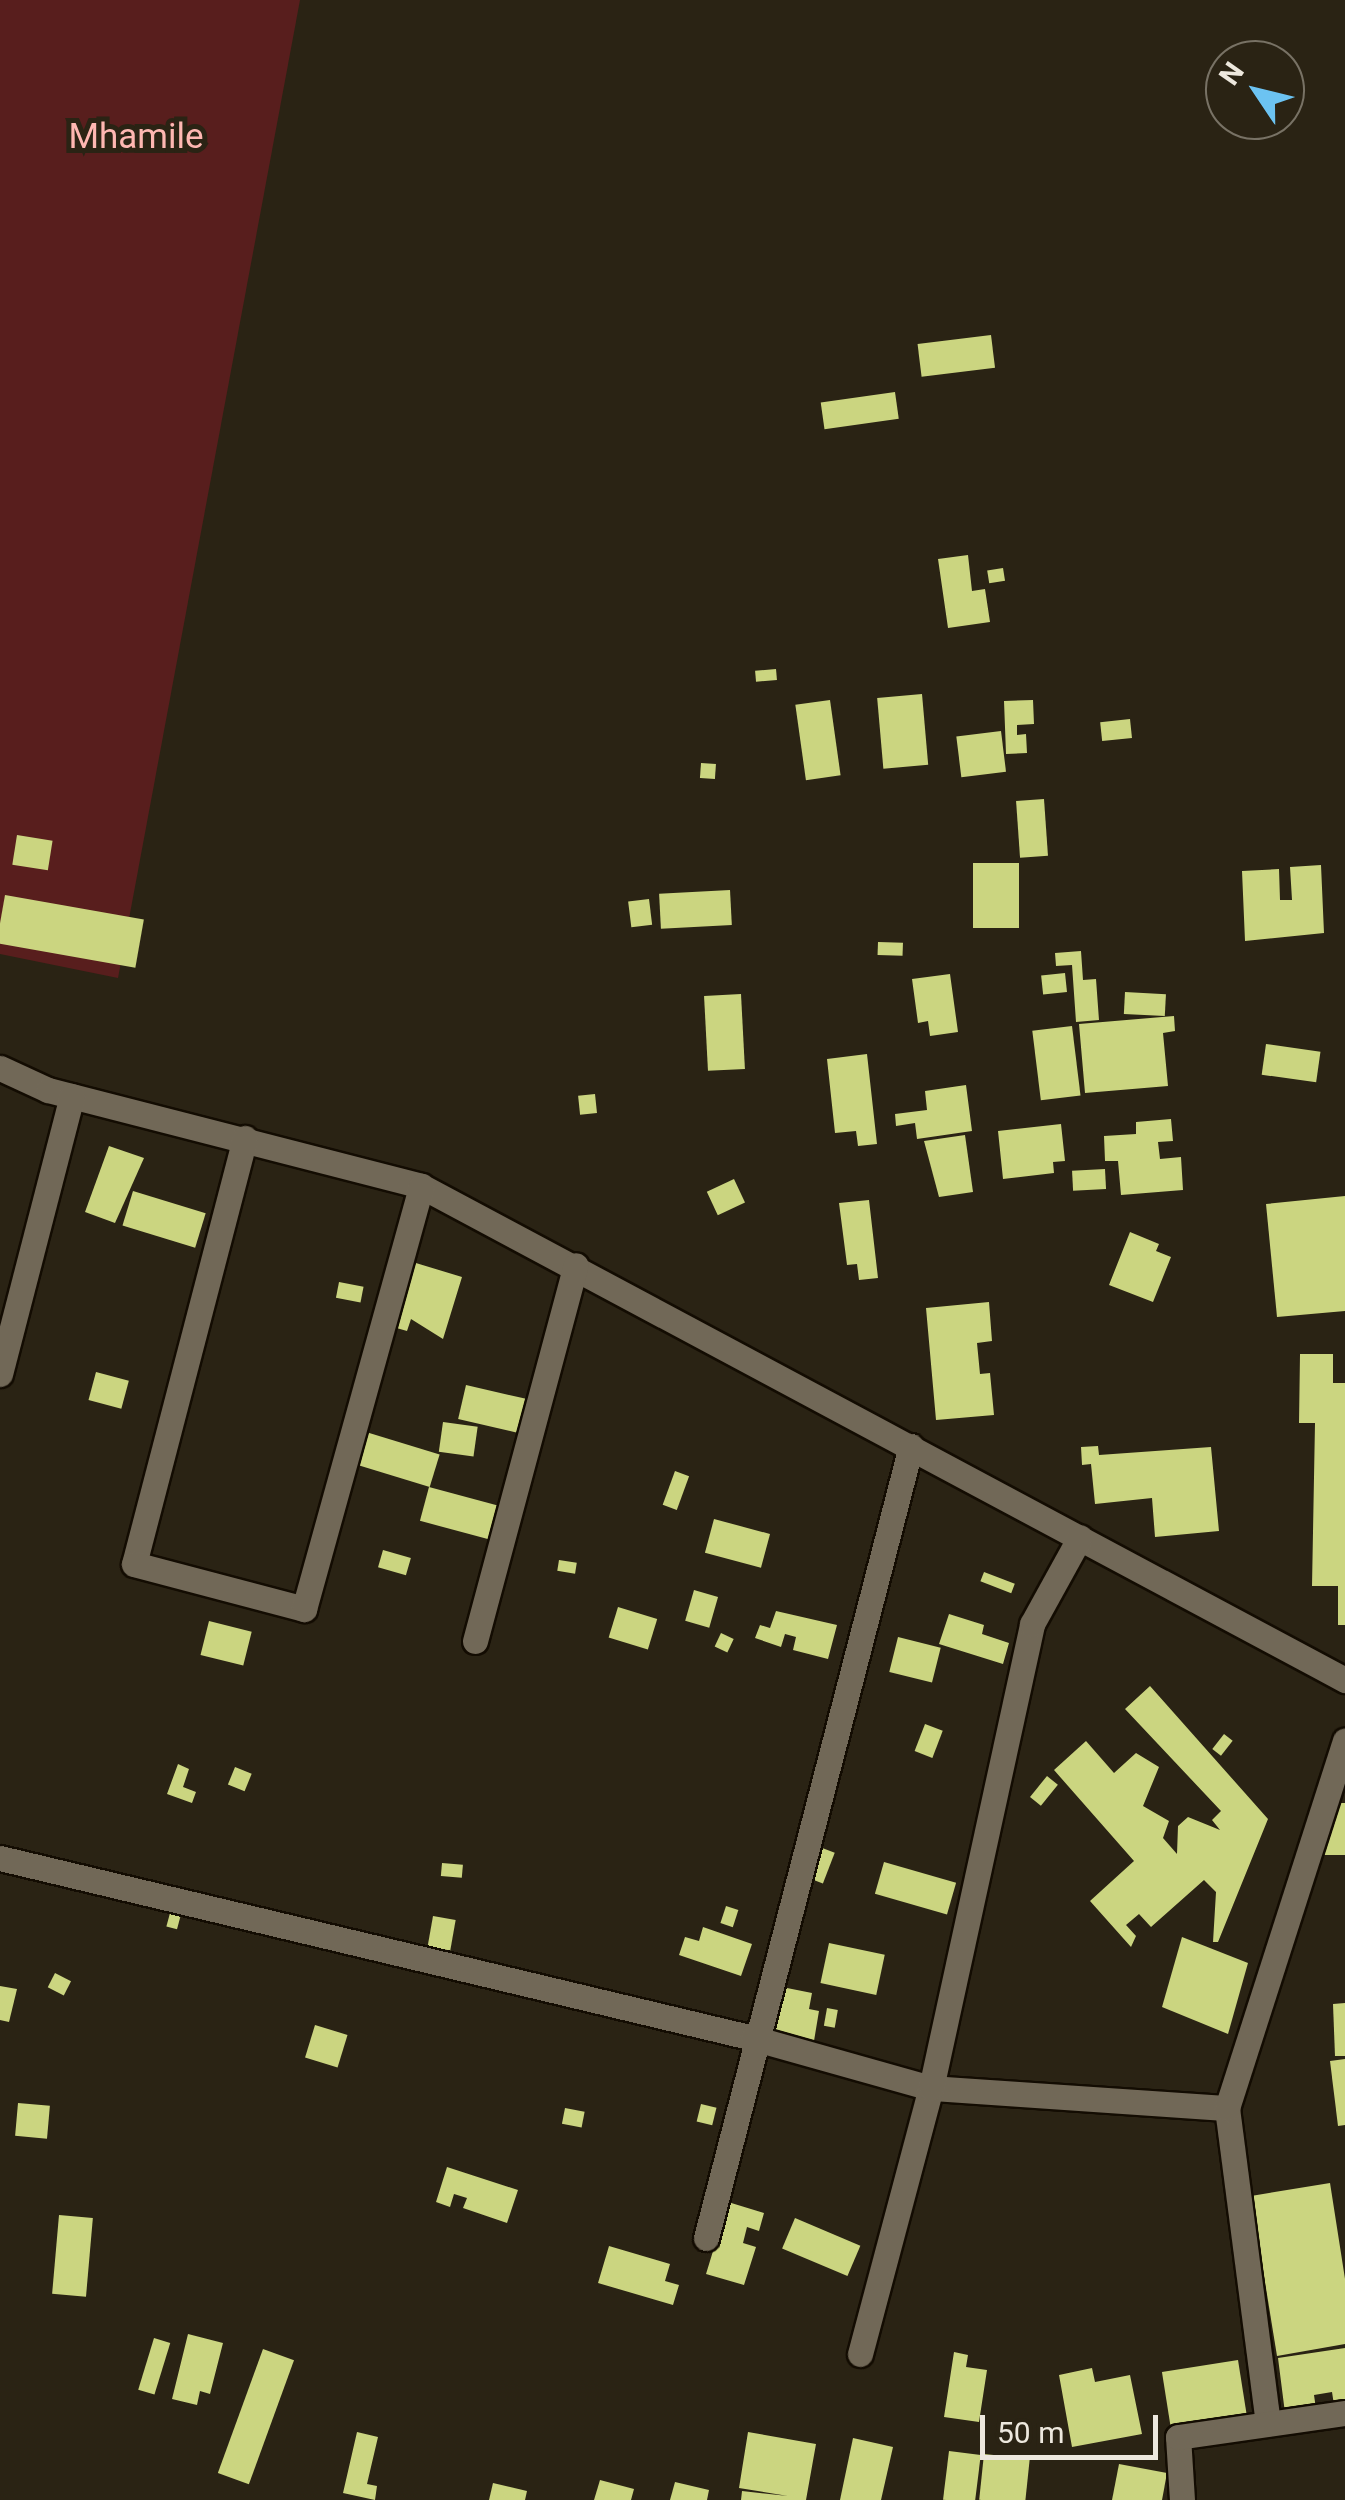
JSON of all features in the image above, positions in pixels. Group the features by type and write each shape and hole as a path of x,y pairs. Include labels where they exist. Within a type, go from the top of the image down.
{"street":[{"path":"0,1068 72,1096 421,1186 576,1265 1345,1680"},
{"path":"0,1374 72,1096"},
{"path":"245,1138 134,1564 304,1608 421,1186"},
{"path":"475,1642 576,1265"},
{"path":"706,2238 753,2038 910,1446"},
{"path":"860,2354 931,2088 1032,1624 1080,1537"},
{"path":"1268,2423 1227,2108 1345,1740"},
{"path":"0,1858 753,2038 931,2088 1227,2108"},
{"path":"1182,2500 1178,2437 1345,2413"}],"green space":[{"name":"Mhamile","path":"0,0 300,0 118,978 0,954"}],"building":[{"path":"991,335 995,368 922,377 918,344"},
{"path":"895,392 899,419 824,429 821,402"},
{"path":"968,555 972,591 985,589 990,622 948,628 938,559"},
{"path":"1003,568 1005,581 989,583 987,571"},
{"path":"776,669 777,680 756,682 755,671"},
{"path":"922,694 928,765 883,769 877,698"},
{"path":"830,700 841,775 806,780 795,705"},
{"path":"1033,700 1034,724 1017,725 1017,735 1026,734 1027,753 1006,754 1004,701"},
{"path":"1130,719 1132,738 1102,741 1100,722"},
{"path":"1001,731 1006,772 961,777 956,736"},
{"path":"701,763 716,764 715,779 700,778"},
{"path":"1044,799 1048,856 1020,858 1016,801"},
{"path":"17,835 53,841 48,870 12,865"},
{"path":"973,863 1019,863 1019,928 973,928"},
{"path":"1321,865 1324,933 1245,941 1242,871 1279,869 1280,900 1292,900 1290,867"},
{"path":"730,890 732,925 661,929 659,894"},
{"path":"5,895 144,919 135,968 0,944"},
{"path":"649,899 652,925 631,927 628,902"},
{"path":"878,942 903,943 903,956 878,955"},
{"path":"1081,951 1083,980 1096,979 1099,1020 1076,1022 1072,965 1056,966 1055,953"},
{"path":"1065,973 1067,992 1043,994 1041,976"},
{"path":"950,974 958,1032 930,1036 928,1021 918,1023 912,979"},
{"path":"1125,992 1166,994 1165,1016 1124,1014"},
{"path":"741,994 745,1069 708,1071 704,996"},
{"path":"1174,1016 1175,1031 1163,1033 1168,1086 1085,1093 1079,1024"},
{"path":"1072,1026 1081,1095 1041,1100 1032,1031"},
{"path":"1266,1044 1320,1052 1316,1082 1262,1075"},
{"path":"867,1054 877,1144 858,1146 856,1131 835,1133 827,1059"},
{"path":"966,1085 972,1131 917,1139 915,1123 896,1126 895,1114 927,1110 925,1091"},
{"path":"595,1094 597,1113 580,1115 578,1096"},
{"path":"1171,1119 1173,1141 1158,1142 1160,1159 1181,1157 1183,1190 1121,1195 1118,1161 1105,1161 1104,1136 1136,1134 1136,1122"},
{"path":"1061,1124 1065,1161 1053,1162 1054,1173 1003,1179 998,1131"},
{"path":"965,1135 973,1192 939,1197 924,1141"},
{"path":"109,1146 144,1158 115,1223 85,1212"},
{"path":"1105,1169 1106,1189 1073,1191 1072,1171"},
{"path":"734,1179 745,1203 718,1215 707,1192"},
{"path":"133,1191 206,1213 195,1248 122,1225"},
{"path":"1345,1196 1345,1311 1277,1317 1266,1204"},
{"path":"869,1200 878,1278 859,1280 857,1264 847,1265 839,1203"},
{"path":"1130,1232 1159,1244 1156,1251 1171,1257 1153,1302 1109,1285"},
{"path":"406,1260 462,1277 443,1339 411,1319 407,1331 386,1325"},
{"path":"339,1282 364,1287 360,1302 336,1298"},
{"path":"989,1302 992,1341 977,1343 980,1374 990,1373 994,1415 936,1420 926,1308"},
{"path":"1300,1354 1333,1354 1333,1383 1345,1383 1345,1625 1338,1625 1338,1586 1312,1586 1315,1423 1299,1423"},
{"path":"96,1372 129,1381 121,1409 88,1400"},
{"path":"466,1385 529,1400 521,1434 458,1419"},
{"path":"443,1422 478,1427 473,1457 439,1452"},
{"path":"366,1432 440,1455 430,1487 356,1465"},
{"path":"1098,1446 1099,1455 1211,1447 1219,1531 1155,1537 1152,1498 1095,1504 1091,1464 1082,1465 1081,1447"},
{"path":"675,1471 689,1476 677,1510 663,1505"},
{"path":"429,1487 501,1506 492,1540 420,1521"},
{"path":"714,1519 770,1534 761,1568 705,1553"},
{"path":"383,1550 411,1558 406,1575 378,1567"},
{"path":"559,1560 577,1563 575,1574 557,1571"},
{"path":"984,1572 1015,1584 1011,1593 980,1581"},
{"path":"694,1590 718,1597 709,1628 685,1621"},
{"path":"618,1607 657,1619 648,1650 609,1638"},
{"path":"776,1611 837,1625 828,1659 793,1650 796,1637 785,1634 781,1647 755,1638 760,1625 770,1628"},
{"path":"949,1614 984,1625 982,1634 1009,1643 1003,1664 939,1644"},
{"path":"209,1621 252,1632 243,1666 201,1655"},
{"path":"721,1633 734,1639 727,1653 715,1647"},
{"path":"898,1637 941,1648 932,1683 889,1672"},
{"path":"1150,1686 1268,1819 1218,1942 1213,1942 1216,1892 1204,1880 1151,1927 1139,1914 1126,1925 1136,1936 1131,1947 1090,1901 1134,1861 1054,1770 1086,1741 1114,1773 1136,1753 1159,1767 1143,1806 1169,1821 1163,1838 1177,1854 1178,1826 1188,1817 1220,1830 1212,1820 1221,1811 1125,1709"},
{"path":"925,1724 943,1731 932,1758 915,1751"},
{"path":"1224,1734 1233,1741 1221,1756 1212,1749"},
{"path":"178,1764 189,1769 183,1787 196,1792 192,1803 167,1794"},
{"path":"235,1767 252,1774 245,1791 228,1785"},
{"path":"1047,1776 1058,1785 1041,1806 1030,1797"},
{"path":"1323,1803 1345,1803 1345,1855 1323,1855"},
{"path":"817,1846 835,1853 823,1884 805,1877"},
{"path":"884,1862 956,1883 947,1914 875,1894"},
{"path":"442,1863 463,1865 462,1878 441,1876"},
{"path":"726,1906 738,1910 733,1927 720,1923"},
{"path":"170,1913 181,1916 177,1929 166,1927"},
{"path":"433,1916 456,1920 450,1951 428,1947"},
{"path":"703,1927 752,1944 741,1976 679,1955 685,1937 699,1941"},
{"path":"1182,1937 1248,1963 1228,2034 1162,2007"},
{"path":"829,1943 885,1955 876,1995 820,1983"},
{"path":"55,1973 71,1981 64,1995 48,1987"},
{"path":"0,1986 17,1989 9,2022 0,2020"},
{"path":"777,1986 812,1993 809,2009 819,2011 814,2041 767,2032"},
{"path":"1345,2003 1345,2056 1335,2056 1333,2004"},
{"path":"827,2008 838,2010 835,2028 824,2026"},
{"path":"315,2025 348,2035 338,2067 305,2058"},
{"path":"1345,2059 1345,2125 1338,2126 1330,2061"},
{"path":"18,2103 50,2106 47,2139 15,2136"},
{"path":"701,2104 717,2108 712,2125 697,2121"},
{"path":"565,2108 585,2112 582,2128 562,2124"},
{"path":"447,2167 518,2190 507,2223 463,2208 467,2198 454,2194 450,2207 436,2202"},
{"path":"1330,2183 1345,2279 1345,2344 1277,2356 1251,2196"},
{"path":"728,2202 764,2213 759,2231 747,2227 743,2243 756,2247 744,2285 706,2274"},
{"path":"59,2215 93,2218 86,2297 52,2294"},
{"path":"795,2218 860,2246 847,2276 782,2248"},
{"path":"609,2246 670,2264 665,2281 679,2285 673,2305 598,2283"},
{"path":"188,2334 223,2343 210,2394 200,2391 197,2405 172,2399"},
{"path":"154,2338 170,2343 154,2395 138,2390"},
{"path":"1345,2348 1345,2404 1334,2405 1332,2392 1314,2395 1316,2409 1285,2413 1278,2358"},
{"path":"263,2349 294,2360 249,2484 218,2473"},
{"path":"954,2352 968,2355 966,2367 987,2370 979,2422 944,2417"},
{"path":"1238,2360 1247,2418 1171,2430 1162,2372"},
{"path":"1092,2368 1095,2382 1130,2375 1142,2434 1072,2447 1059,2375"},
{"path":"357,2432 378,2437 367,2484 377,2486 375,2500 343,2493"},
{"path":"748,2432 816,2444 806,2500 741,2500 742,2491 788,2496 739,2488"},
{"path":"853,2438 893,2447 881,2500 840,2500"},
{"path":"949,2451 981,2455 975,2500 943,2500"},
{"path":"984,2454 1030,2459 1025,2500 979,2500"},
{"path":"1119,2464 1167,2473 1162,2500 1112,2500"},
{"path":"600,2480 634,2489 631,2500 594,2500"},
{"path":"675,2482 709,2490 707,2500 670,2500"},
{"path":"493,2483 527,2491 525,2500 489,2500"}]}
